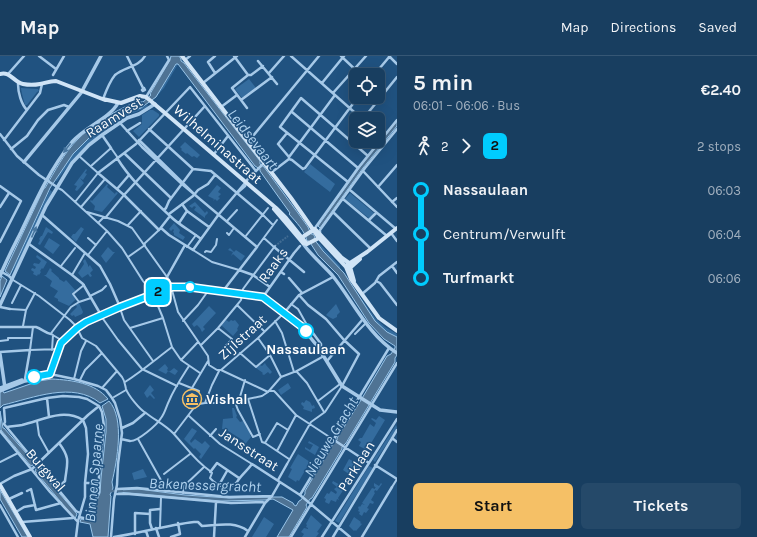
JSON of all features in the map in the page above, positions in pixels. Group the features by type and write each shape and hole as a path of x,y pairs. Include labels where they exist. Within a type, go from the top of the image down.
{"main road":[{"path":"184,58 248,142 261,165 272,172 297,206 311,237"},
{"path":"8,75 18,84 24,86 42,85 52,81 123,105 139,99 149,99"},
{"path":"8,75 22,84 42,85"},
{"name":"Wilhelminastraat","path":"149,99 246,181 269,206"},
{"path":"269,206 283,222 311,237 342,258 348,266 348,274 379,318 397,331"},
{"path":"269,206 348,266"},
{"path":"348,266 397,228"},
{"path":"0,484 30,537"}],"street":[{"path":"8,75 24,56"},
{"path":"39,56 56,69"},
{"path":"53,75 64,56"},
{"path":"24,162 82,91 101,56"},
{"path":"127,56 143,88"},
{"path":"103,99 116,74 140,63 145,56"},
{"path":"149,99 169,60 167,56"},
{"path":"184,58 190,56"},
{"path":"215,56 208,62 215,73"},
{"path":"203,83 236,56 248,76"},
{"path":"269,73 284,56"},
{"path":"291,56 354,112"},
{"path":"248,142 319,56"},
{"path":"322,83 342,56 354,68"},
{"path":"356,68 366,56"},
{"path":"380,68 389,56 397,64"},
{"path":"258,61 277,84"},
{"path":"247,108 232,88 263,66"},
{"path":"272,172 289,158 334,94 349,76"},
{"path":"241,100 272,77"},
{"path":"385,92 397,77"},
{"path":"18,84 23,103 27,110"},
{"path":"4,140 41,92 42,85"},
{"path":"75,202 98,173 138,141 190,87 256,171"},
{"path":"221,107 237,95"},
{"path":"348,182 280,127 301,98 368,156"},
{"name":"Raamvest","path":"0,306 10,278 56,186 89,145 127,118 139,114 149,99"},
{"path":"118,104 113,111 95,122 73,140 48,180 1,273 35,293 66,316 77,328 82,338 96,346 117,371 125,382 126,390 145,413 159,421 174,434 190,454 212,473 210,478 214,482 229,490"},
{"path":"287,133 278,144 289,158 302,169 305,168 352,104"},
{"path":"369,112 375,104"},
{"path":"11,149 26,138 38,120 48,110 64,105 69,107"},
{"path":"98,223 205,106"},
{"path":"292,112 358,168"},
{"path":"385,135 397,120"},
{"path":"120,123 194,194 245,237 258,246"},
{"path":"127,131 140,123"},
{"path":"311,237 320,230 363,171 397,129"},
{"path":"149,130 193,169 211,171 273,225"},
{"path":"0,134 11,149 24,162 81,207 119,244 153,294 163,318 172,348 181,360 200,373"},
{"path":"102,135 129,175 148,196 169,215 200,239"},
{"path":"213,154 228,136"},
{"path":"91,166 111,148"},
{"path":"375,148 358,168 311,237 311,253 333,277 377,337 395,352"},
{"path":"124,153 171,198"},
{"path":"79,156 117,188 160,229 212,262 253,275 270,287"},
{"path":"193,250 241,186 261,165"},
{"path":"378,187 397,165"},
{"path":"164,210 171,198 193,169"},
{"path":"363,171 397,207"},
{"path":"117,188 129,175"},
{"path":"128,257 144,245 160,229 169,215 198,190 208,184 215,175"},
{"path":"81,207 105,179"},
{"path":"0,186 22,201 0,242"},
{"path":"350,190 397,228"},
{"path":"0,206 9,193"},
{"path":"392,202 397,198"},
{"path":"343,199 397,241"},
{"path":"182,204 187,211 209,227"},
{"path":"245,237 269,206"},
{"path":"227,222 237,210"},
{"path":"128,225 141,211"},
{"path":"179,222 187,211"},
{"path":"86,212 105,216 132,228 167,277 178,312 208,356 209,365 245,380 268,392 274,391 296,415 369,463"},
{"path":"333,212 371,249"},
{"path":"369,220 376,212"},
{"path":"42,215 76,247 100,266 120,307 124,320 153,361"},
{"path":"223,291 277,220"},
{"path":"228,234 234,228"},
{"path":"88,255 107,231"},
{"path":"167,277 186,246 196,235"},
{"name":"Raaks","path":"263,297 294,253 311,237"},
{"path":"88,238 97,245"},
{"path":"264,238 304,272"},
{"path":"205,252 211,252 216,245 217,239"},
{"path":"28,244 84,285 98,313 144,370 177,386"},
{"path":"201,345 218,328 241,300 242,291 275,246"},
{"path":"60,266 76,247"},
{"path":"72,275 85,253"},
{"path":"361,294 376,281 379,276 397,262"},
{"path":"392,266 397,273"},
{"path":"280,272 284,274"},
{"name":"Zijlstraat","path":"220,370 258,338 284,313 300,294 333,277"},
{"path":"245,537 265,503 271,496 289,459 310,424 325,412 359,354 344,340 326,319 308,305 289,278"},
{"path":"376,281 380,283 397,305"},
{"path":"12,303 21,285"},
{"path":"79,302 73,294 84,285"},
{"path":"52,350 52,335 71,307 91,297 106,286"},
{"path":"2,389 25,381 48,377 63,341 77,328 120,307 177,286 263,297 301,326 324,356 341,385 360,398 382,410 397,412"},
{"path":"184,321 198,305 208,290"},
{"path":"24,326 26,310 35,293"},
{"path":"291,304 298,310 307,325 322,344 321,352"},
{"path":"237,305 264,331"},
{"path":"0,306 10,309 26,310"},
{"path":"129,328 163,318"},
{"path":"327,361 363,319"},
{"path":"275,321 282,333 295,372 307,383 325,412"},
{"path":"355,334 366,323"},
{"path":"301,326 307,325"},
{"path":"0,326 24,326 42,329 63,341"},
{"path":"25,379 33,327"},
{"path":"218,328 232,339 223,349"},
{"path":"0,341 8,340 8,338 31,338"},
{"path":"258,338 270,355 281,377"},
{"path":"74,379 81,350 86,341"},
{"path":"181,360 198,342"},
{"path":"125,382 144,370 153,361 172,348"},
{"path":"301,496 389,348"},
{"path":"2,389 0,353 59,349"},
{"path":"80,380 85,370 102,353"},
{"path":"240,353 256,367 270,355"},
{"path":"193,409 199,404 205,402 220,403 262,396 268,392 281,377 295,372 324,356"},
{"path":"192,388 208,360"},
{"path":"291,537 344,446 397,363"},
{"path":"121,439 130,441 138,439 159,421 189,366"},
{"path":"205,402 209,390 220,370"},
{"path":"102,388 117,371"},
{"path":"2,389 25,379 50,374 80,380 102,388 112,398 122,428 113,537 134,534 178,523 198,522 202,526 239,525 248,531"},
{"path":"238,400 245,380"},
{"path":"174,434 189,416 199,391 179,383"},
{"path":"318,401 341,385"},
{"path":"114,397 126,390"},
{"path":"2,425 5,422 4,408 47,398 75,396 87,399 99,406 102,412 104,426 98,495 88,519 79,517"},
{"path":"47,398 49,416"},
{"path":"248,399 262,442 289,459"},
{"path":"235,401 238,410 253,437 260,434"},
{"path":"0,484 35,467 99,406"},
{"path":"122,428 125,428 133,423 145,413"},
{"path":"7,427 22,425 54,415 65,414 75,416 83,420 89,447 84,502 78,521 76,537"},
{"path":"277,451 296,415"},
{"name":"Jansstraat","path":"189,416 210,436 301,496 331,522"},
{"name":"Parklaan","path":"322,537 397,420"},
{"path":"36,421 39,435 49,453"},
{"path":"265,443 277,423 288,430"},
{"name":"Burgwal","path":"2,425 7,427 61,503 73,518 78,521"},
{"path":"210,436 216,429"},
{"name":"Parklaan","path":"333,537 397,430"},
{"name":"Burgwal","path":"0,431 18,453 58,488 80,513"},
{"path":"392,438 397,442"},
{"path":"138,439 162,482 163,490"},
{"path":"58,488 65,481 68,458 59,443"},
{"path":"0,462 18,453"},
{"path":"164,474 190,454"},
{"path":"210,471 217,464 239,478"},
{"path":"232,486 247,472 252,464"},
{"path":"362,537 397,479 375,465"},
{"path":"183,496 184,486 204,467"},
{"path":"219,485 227,471"},
{"path":"85,483 99,483"},
{"path":"116,491 137,488 163,490 183,496 216,502 265,503"},
{"path":"27,491 31,489 36,510 61,503"},
{"path":"116,491 129,494 160,497 271,496"},
{"path":"8,499 22,493"},
{"path":"160,497 160,527"},
{"path":"214,537 216,502"},
{"path":"0,505 18,537"},
{"path":"16,512 35,505"},
{"path":"159,537 150,523 150,510 160,509"},
{"path":"134,534 135,513 150,514"},
{"path":"22,522 73,518"},
{"path":"331,522 350,537"},
{"path":"171,537 180,534 178,523"},
{"path":"146,531 148,537"}],"shaded area":[{"path":"171,56 179,56 181,61 260,161 260,164 264,167 298,213 323,251 344,273 375,321 387,332 397,337 397,355 395,362 312,498 306,505 307,507 289,537 277,537 293,510 273,499 221,501 118,492 119,490 138,489 185,495 229,498 282,497 296,506 305,494 305,491 387,356 391,354 395,348 395,346 384,339 369,323 338,275 318,255 309,241 307,241 302,230 289,214 290,213 260,169 255,166 178,64 176,64 156,97 141,108 127,112 109,122 92,135 73,154 50,188 10,275 5,271 44,188 68,150 82,135 102,120 130,105 137,102 143,102 151,95 150,94"},
{"path":"177,64 164,88 156,97"},
{"path":"249,79 256,88 242,98 235,89"},
{"path":"21,88 38,89 39,91 27,105 25,105"},
{"path":"147,105 148,106 145,108 126,116 97,137 79,153 56,181 67,161 90,136 121,115"},
{"path":"150,110 153,110 159,114 159,116 139,137 133,131 142,124 142,115"},
{"path":"397,121 397,126 385,141 385,136"},
{"path":"397,126 385,143 385,141"},
{"path":"185,142 200,155 197,158 194,156 192,157 187,153 186,154 181,150 182,149 180,147"},
{"path":"375,148 379,148 320,228 318,226"},
{"path":"379,148 381,148 324,223"},
{"path":"310,164 335,184 330,192 304,172"},
{"path":"86,169 87,170 85,173 87,174 83,180 80,178 84,183 77,191 75,190 77,186 74,185"},
{"path":"107,184 107,187 115,194 116,192 118,193 102,212 94,210 95,206 90,201 92,201"},
{"path":"217,185 221,188 218,192 221,194 218,197 220,198 217,201 215,199 213,201 214,199 208,196"},
{"path":"50,190 52,192 17,265 10,275"},
{"path":"350,193 374,213 370,219 345,199"},
{"path":"195,202 205,213 207,211 208,213 205,218 194,210 196,207 194,206 192,208 189,206"},
{"path":"174,223 180,230 179,233 185,237 183,240 174,235 173,229 171,231 169,229"},
{"path":"46,227 53,232 52,234 48,232 40,245 38,244 39,239"},
{"path":"81,227 84,229 76,242 71,237"},
{"path":"49,238 60,245 53,254 44,247"},
{"path":"317,243 320,244 340,266 340,270"},
{"path":"108,247 115,252 106,263 101,256"},
{"path":"230,248 234,252 236,250 245,256 241,261 233,254 231,256 233,252 228,250"},
{"path":"37,255 47,262 37,276 33,274 34,272 31,270 32,268 35,269 36,267 33,265 34,263 39,264 41,261 36,257"},
{"path":"85,259 88,267 90,265 93,270 90,273 92,276 90,277 88,274 82,278 78,273 84,264 83,261"},
{"path":"50,268 59,279 64,282 66,280 76,291 73,294 76,299 69,306 58,301 58,299 54,297 58,291 50,286 52,281 44,275 46,275"},
{"path":"2,276 7,280 0,297 0,281"},
{"path":"351,285 376,319 385,327 397,334 397,337 382,327 370,315"},
{"path":"79,303 83,312 82,314 75,317 74,315 72,316 70,314"},
{"path":"336,304 340,312 337,317 333,319 326,315"},
{"path":"209,306 216,313 203,327 205,329 202,332 197,325 194,327 192,324"},
{"path":"226,320 229,322 231,320 235,320 239,325 238,330 233,336 221,325"},
{"path":"265,363 272,372 270,374 268,372 264,375 256,368"},
{"path":"165,364 168,368 166,374 158,370"},
{"path":"174,368 178,371 175,375 169,372"},
{"path":"52,379 83,383 97,389 108,399 100,403 89,396 78,393 53,393 3,405 0,408 0,386 4,393 39,381"},
{"path":"288,383 291,388 281,395 278,390"},
{"path":"150,385 154,390 151,393 155,398 154,399 150,395 147,398 144,393"},
{"path":"306,400 310,402 312,406 314,405 315,408 312,409 312,412 303,409 304,407 301,404"},
{"path":"109,401 114,408 117,418 118,440 116,463 112,482 113,488 110,495 108,537 93,537 90,524 80,522 81,519 89,519 100,493 106,432 106,419 102,406"},
{"path":"232,408 234,408 236,417 240,422 243,421 251,434 251,437 242,448 240,446 244,441 225,429 222,429 223,419 233,418"},
{"path":"0,411 3,428 34,462 32,466 1,430"},
{"path":"379,416 385,420 367,450 359,446 361,442 358,440 362,438 370,424 374,427 376,423 371,419 376,420"},
{"path":"396,425 397,428 375,462 373,460"},
{"path":"192,428 197,431 190,441 191,443 195,439 202,444 205,441 210,446 201,459 199,457 201,454 184,439"},
{"path":"309,441 319,447 315,455 305,449 305,447 310,450 313,445 308,443"},
{"path":"298,454 310,462 299,481 297,480 296,482 288,477 292,469 290,468"},
{"path":"349,459 360,465 358,468 353,467 352,470 354,472 352,476 343,470"},
{"path":"369,466 373,468 339,523 335,521"},
{"path":"37,467 77,514 75,519 35,471"},
{"path":"143,469 147,477 134,480 132,473"},
{"path":"333,481 342,486 341,488 344,489 338,498 339,500 337,499 336,502 331,500 329,504 325,502 326,499 324,498 327,493 329,494 331,491 336,494 337,492 334,489 337,487 332,483"},
{"path":"374,483 379,486 381,483 382,484 377,491 375,490 374,492 375,493 371,500 374,502 373,504 370,503 367,508 369,509 366,513 364,512 362,516 359,514 360,512 358,511 358,508 362,504 365,505 362,503 372,488 376,488"},
{"path":"0,490 28,537 22,537 0,499"},
{"path":"311,515 322,525 317,532 319,533 316,537 302,537 304,534 301,532 304,528 308,529 306,524"},
{"path":"264,517 274,524 266,537 252,537"},
{"path":"354,517 362,524 356,531 349,526"}],"waterway":[{"name":"Bakenessergracht","path":"109,491 122,491"}],"tunnel":[{"path":"275,246 288,236"}],"bus line":[{"name":"2","path":"34,377 50,374 61,343 68,335 86,322 167,288 177,286 263,297 306,331"}],"place":[{"name":"Nassaulaan","path":"306,331"},
{"name":"Vishal","path":"192,399"}],"water label":[{"name":"Leidsevaart","path":"253,139"},
{"name":"Nieuwe Gracht","path":"331,437"},
{"name":"Binnen Spaarne","path":"94,473"}]}
